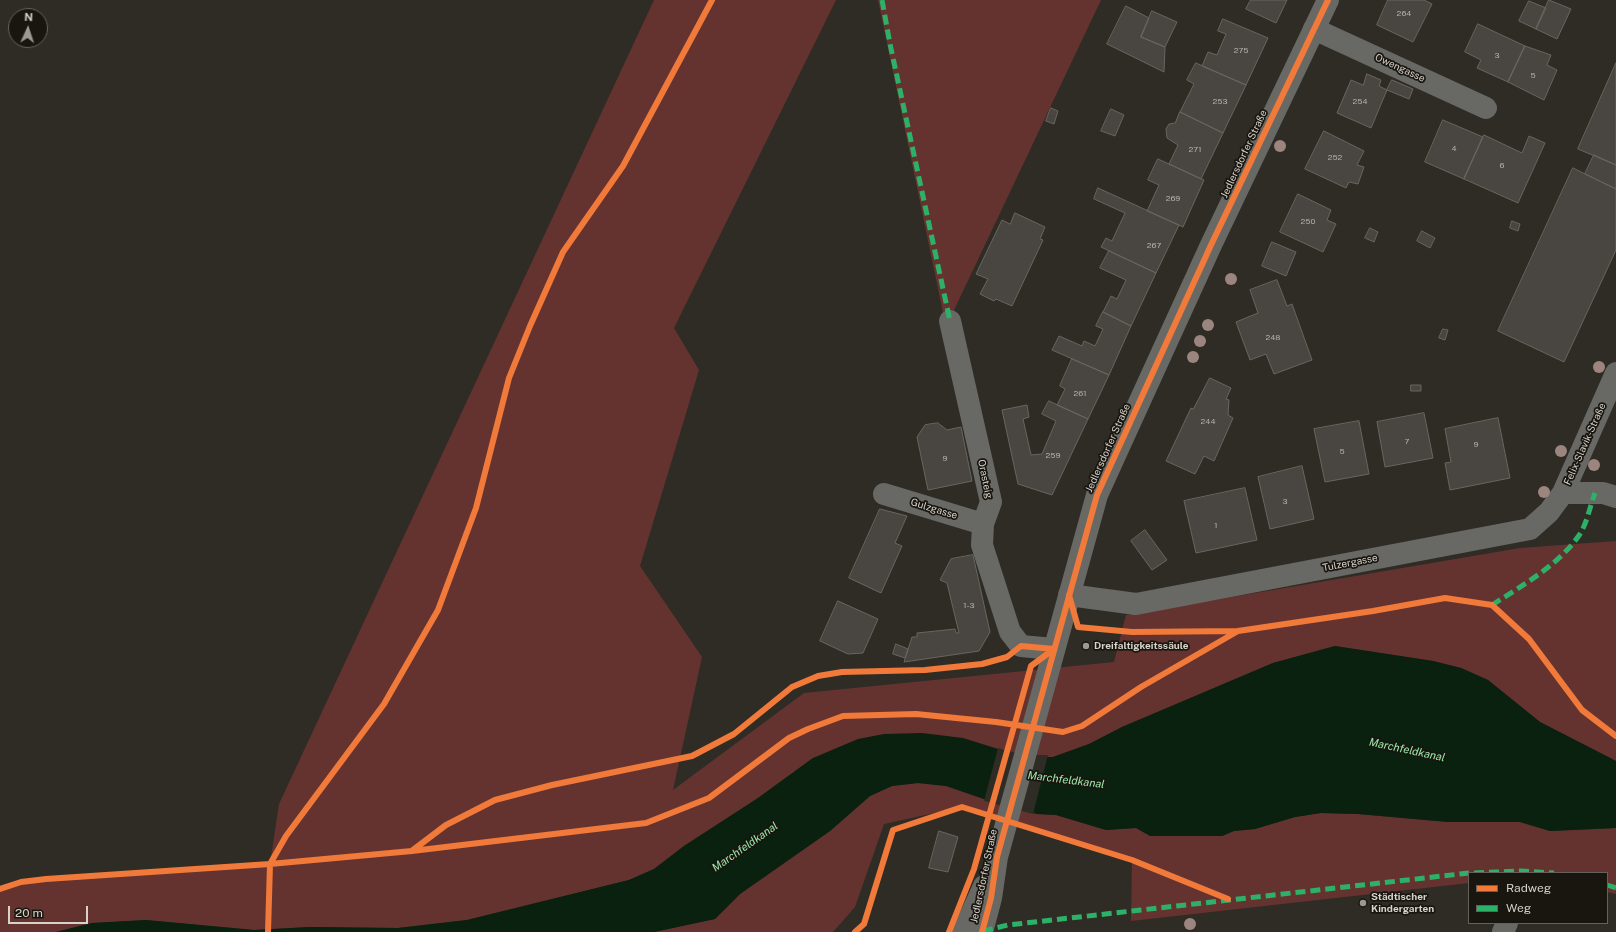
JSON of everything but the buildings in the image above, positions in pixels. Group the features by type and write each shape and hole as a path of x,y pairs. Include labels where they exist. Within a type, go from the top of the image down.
{"street":[{"name":"Jedlersdorfer Straße","path":"982,932 991,898 997,857 1097,495 1211,246 1328,0"},
{"name":"Owengasse","path":"1314,29 1486,108"},
{"name":"Orasteig","path":"950,321 991,502 983,524 982,545 1010,632 1021,646 1054,649"},
{"name":"Felix-Slavik-Straße","path":"1563,493 1616,373"},
{"name":"Tulzergasse","path":"1069,595 1136,604 1530,530 1549,512 1563,493"},
{"path":"1563,493 1603,493 1616,497"},
{"name":"Gulzgasse","path":"884,494 983,524"},
{"name":"Jedlersdorfer Straße","path":"963,932 997,857"}],"shaded area":[{"path":"654,0 836,0 674,328 699,370 640,566 702,657 673,790 804,693 1114,662 1126,615 1520,548 1616,541 1616,761 1540,722 1488,680 1461,668 1433,661 1335,646 1273,663 1122,727 1089,744 1053,757 1024,757 998,750 813,758 758,798 684,846 654,869 629,880 467,920 398,928 310,927 254,930 146,920 92,923 56,932 0,932 0,889 21,882 270,864 279,804"},
{"path":"878,0 1101,0 946,327"},
{"path":"918,783 946,786 984,799 1037,814 1056,815 1106,830 1136,828 1151,836 1222,836 1234,831 1255,829 1295,817 1321,813 1358,814 1448,822 1520,822 1550,831 1616,828 1616,894 1608,892 1608,872 1468,872 1468,883 1131,921 1132,860 962,807 884,824 855,907 833,932 654,932 715,919 740,894 830,831 870,796 892,786"}],"water":[{"name":"Marchfeldkanal","path":"1335,646 1433,661 1461,668 1488,680 1540,722 1616,761 1616,828 1550,831 1520,822 1448,822 1358,814 1321,813 1295,817 1255,829 1234,831 1222,836 1150,836 1136,828 1106,830 1056,815 1037,814 984,799 946,786 918,783 892,786 870,796 830,831 740,894 715,919 654,932 56,932 92,923 146,920 254,930 310,927 398,928 467,920 629,880 654,869 684,846 758,798 813,758 858,739 884,734 922,733 963,738 1024,757 1053,757 1089,744 1122,727 1273,663"}],"pier":[{"path":"998,748 1024,755 1048,755 1033,814 984,801"}],"marked path":[{"path":"882,0 890,44 950,321"},
{"path":"1492,605 1540,574 1562,555 1580,534 1587,520 1595,493"},
{"path":"1498,872 1538,872"},
{"path":"983,931 1008,925 1468,873"},
{"path":"1608,885 1616,888"}],"cycle path":[{"path":"268,932 270,864 286,836 384,704 438,610 476,508 509,378 563,252 623,166 712,0"},
{"path":"982,932 991,898 997,857 1097,495 1211,245 1328,0"},
{"path":"1069,595 1078,627 1132,632 1238,631 1373,611 1445,598 1492,605 1529,639 1582,710 1616,736"},
{"path":"0,889 21,882 46,879 270,864 412,851 646,823 709,798 789,738 843,716 916,714 996,722 1063,732 1082,726 1141,687 1238,631"},
{"path":"413,850 446,825 495,800 552,785 692,756 734,734 792,687 818,676 842,672 925,670 982,664 1007,657 1021,646 1054,649"},
{"path":"949,932 974,869 1031,666 1054,649"},
{"path":"855,932 864,924 893,830 962,807 1132,860 1228,899"}],"place":[{"name":"Dreifaltigkeitssäule","path":"1086,646"},
{"name":"Städtischer Kindergarten","path":"1363,903"}]}
